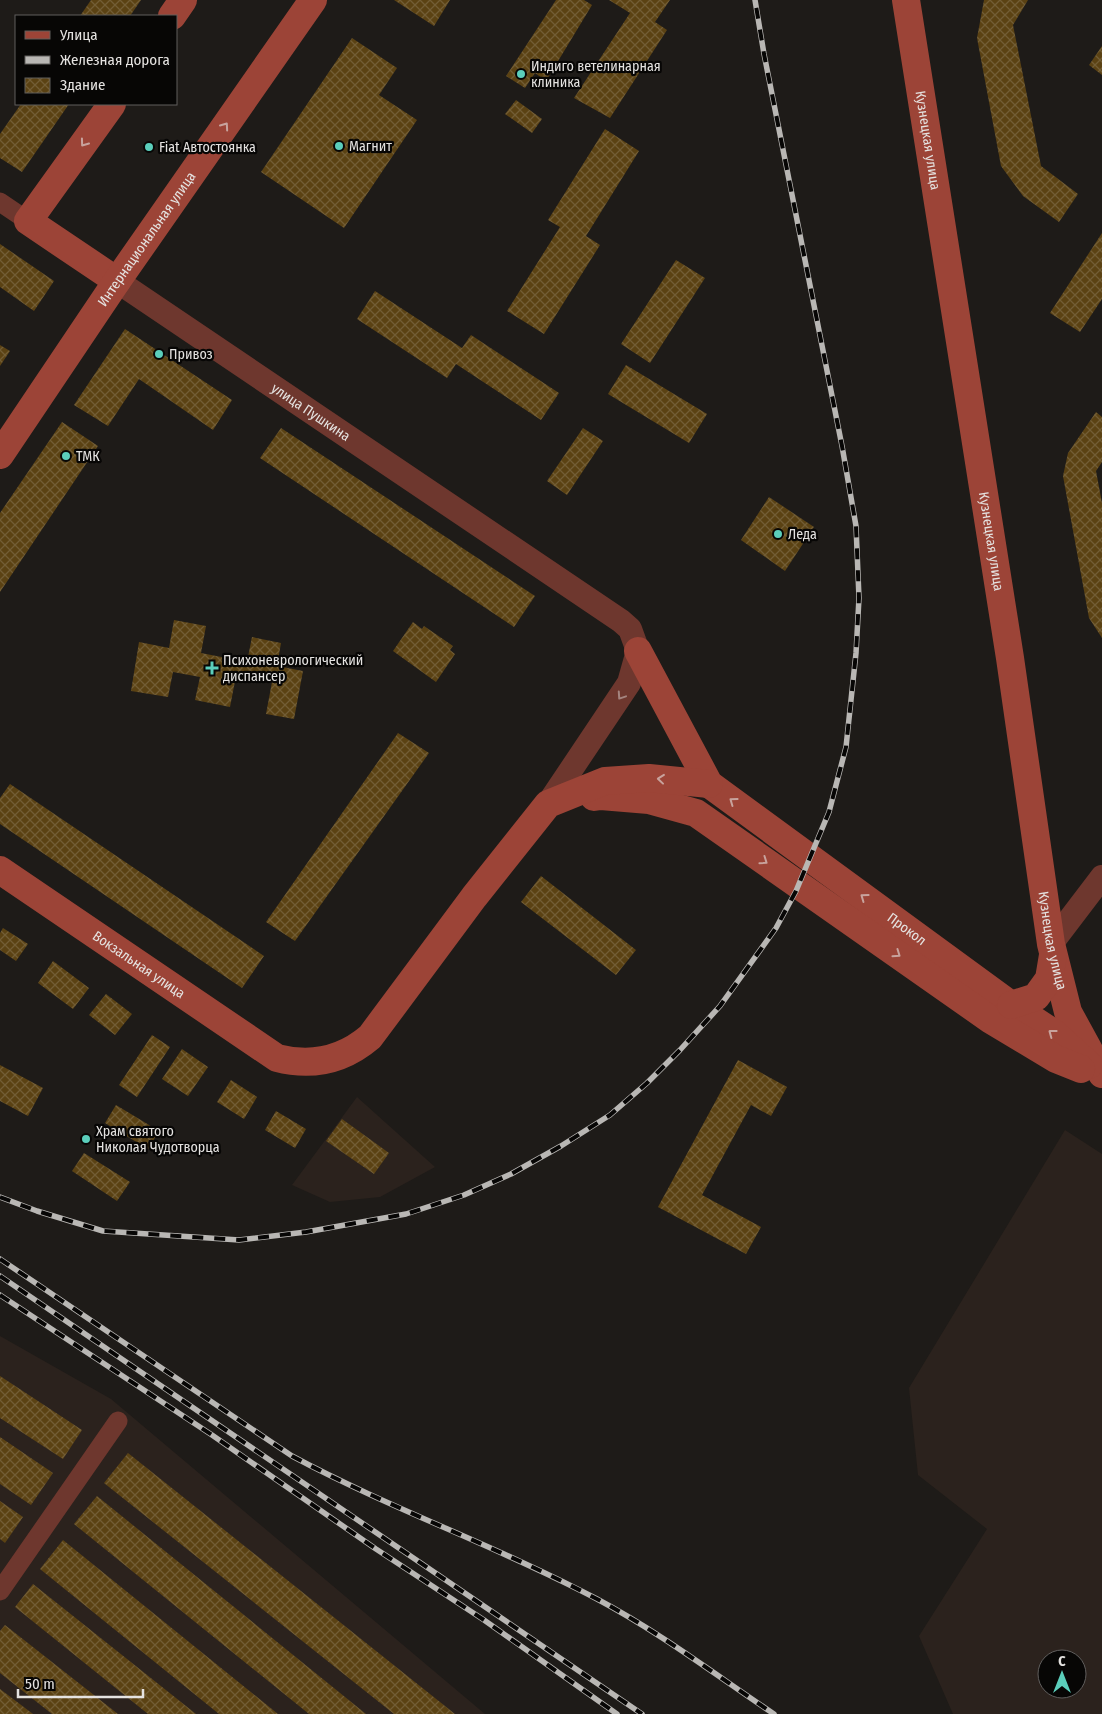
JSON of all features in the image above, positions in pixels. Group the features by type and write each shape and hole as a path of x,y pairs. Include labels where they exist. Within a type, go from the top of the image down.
{"main road":[{"path":"173,15 183,0"},
{"name":"Интернациональная улица","path":"0,455 117,282 313,0"},
{"name":"Кузнецкая улица","path":"906,0 1010,658 1052,949 1068,1012 1102,1076"},
{"path":"28,221 111,105"},
{"name":"улица Пушкина","path":"28,221 117,282"},
{"path":"638,651 710,784"},
{"path":"548,804 605,782 649,778 710,784"},
{"name":"Прокол","path":"710,784 1011,1005 1054,1034 1102,1076"},
{"path":"548,804 601,796 649,800 696,812 991,1020 1056,1058 1102,1076"},
{"name":"Вокзальная улица","path":"0,870 277,1058 291,1062 312,1063 330,1060 348,1053 370,1037 474,896 548,804"},
{"path":"1011,1005 1036,997 1049,980 1052,949"}],"street":[{"name":"улица Пушкина","path":"0,202 28,221"},
{"name":"улица Пушкина","path":"117,282 621,621 630,629 638,651"},
{"path":"548,804 629,683 638,651"},
{"path":"1052,949 1102,877"},
{"path":"0,1591 118,1421"}],"shaded area":[{"path":"357,1097 435,1167 380,1197 330,1202 292,1185"},
{"path":"1065,1130 1102,1154 1102,1714 953,1714 919,1636 987,1529 918,1475 909,1388"},
{"path":"0,1336 111,1399 485,1714 0,1714"}],"building":[{"path":"91,0 141,0 131,15 81,15"},
{"path":"394,0 450,0 434,26"},
{"path":"556,0 584,0 592,5 546,81 535,73 525,88 506,76"},
{"path":"609,0 670,0 655,22 667,30 610,118 574,98 630,13"},
{"path":"984,0 1028,0 1013,25 1041,166 1078,194 1059,222 1023,196 1001,166 977,38"},
{"name":"Магнит","path":"352,38 397,68 379,95 417,120 344,228 261,172"},
{"path":"1102,46 1102,75 1089,65"},
{"path":"516,100 542,119 532,133 505,114"},
{"path":"20,105 68,105 22,172 0,158 0,134"},
{"path":"605,129 639,151 586,236 600,245 544,334 507,311 560,227 548,220"},
{"path":"1102,233 1102,299 1080,332 1050,313"},
{"path":"0,244 54,281 34,311 0,287"},
{"path":"676,260 705,278 650,363 621,344"},
{"path":"375,291 462,348 471,335 559,393 541,420 456,364 447,378 357,319"},
{"path":"125,329 232,400 213,430 139,379 108,426 74,405"},
{"path":"0,345 10,351 0,366"},
{"path":"626,365 707,414 689,443 608,394"},
{"path":"1096,412 1102,417 1102,462 1096,471 1102,503 1102,638 1089,618 1063,476 1068,453"},
{"path":"62,422 98,446 0,592 0,513"},
{"path":"281,428 535,596 514,627 260,458"},
{"path":"583,428 603,441 567,495 547,481"},
{"name":"Леда","path":"769,497 814,527 785,571 741,540"},
{"name":"Психоневрологический диспансер","path":"174,620 206,626 201,653 247,662 252,637 281,643 277,666 303,671 294,719 266,714 272,682 236,676 230,707 195,700 200,677 173,672 168,697 131,691 139,642 169,648"},
{"path":"413,622 422,629 424,626 453,646 450,650 455,654 436,682 393,651"},
{"path":"398,733 429,753 295,941 266,922"},
{"path":"10,784 264,956 242,988 0,824 0,798"},
{"path":"541,876 636,950 616,975 521,902"},
{"path":"3,928 28,944 16,961 0,950 0,933"},
{"path":"53,961 89,988 73,1009 38,983"},
{"path":"106,994 132,1014 115,1035 89,1015"},
{"path":"152,1035 170,1047 137,1097 119,1085"},
{"path":"182,1049 208,1067 188,1096 162,1079"},
{"path":"738,1060 787,1087 771,1116 751,1105 702,1195 761,1227 746,1254 658,1207"},
{"path":"0,1065 43,1088 28,1116 0,1101"},
{"path":"231,1080 257,1097 244,1119 217,1102"},
{"path":"116,1105 159,1131 148,1149 105,1123"},
{"path":"276,1111 306,1129 295,1148 265,1130"},
{"path":"342,1119 389,1153 374,1174 326,1141"},
{"path":"84,1153 130,1182 117,1201 72,1171"},
{"path":"0,1376 82,1430 63,1459 0,1418"},
{"path":"0,1437 53,1473 31,1505 0,1484"},
{"path":"128,1453 455,1714 394,1714 104,1483"},
{"path":"97,1496 366,1714 309,1714 74,1524"},
{"path":"0,1501 23,1517 5,1543 0,1539"},
{"path":"63,1540 278,1714 219,1714 40,1569"},
{"path":"33,1584 196,1714 148,1714 15,1607"},
{"path":"5,1625 118,1714 52,1714 0,1673 0,1631"},
{"path":"0,1689 33,1714 0,1714"}],"railway":[{"path":"0,1197 37,1211 103,1231 239,1240 306,1232 406,1214 464,1195 511,1174 561,1146 610,1115 647,1083 720,1006 776,928 796,891 829,812 846,747 856,653 859,598 856,526 755,0"},
{"path":"0,1259 292,1456 367,1493 521,1562 597,1599 665,1640 774,1714"},
{"path":"0,1276 642,1714"},
{"path":"0,1295 212,1435 376,1549 484,1620 617,1714"}],"place":[{"name":"Индиго ветелинарная клиника","path":"521,74"},
{"name":"Магнит","path":"339,146"},
{"name":"Fiat Автостоянка","path":"149,147"},
{"name":"Привоз","path":"159,354"},
{"name":"ТМК","path":"66,456"},
{"name":"Леда","path":"778,534"},
{"name":"Психоневрологический диспансер","path":"212,668"},
{"name":"Храм святого Николая Чудотворца","path":"86,1139"}]}
